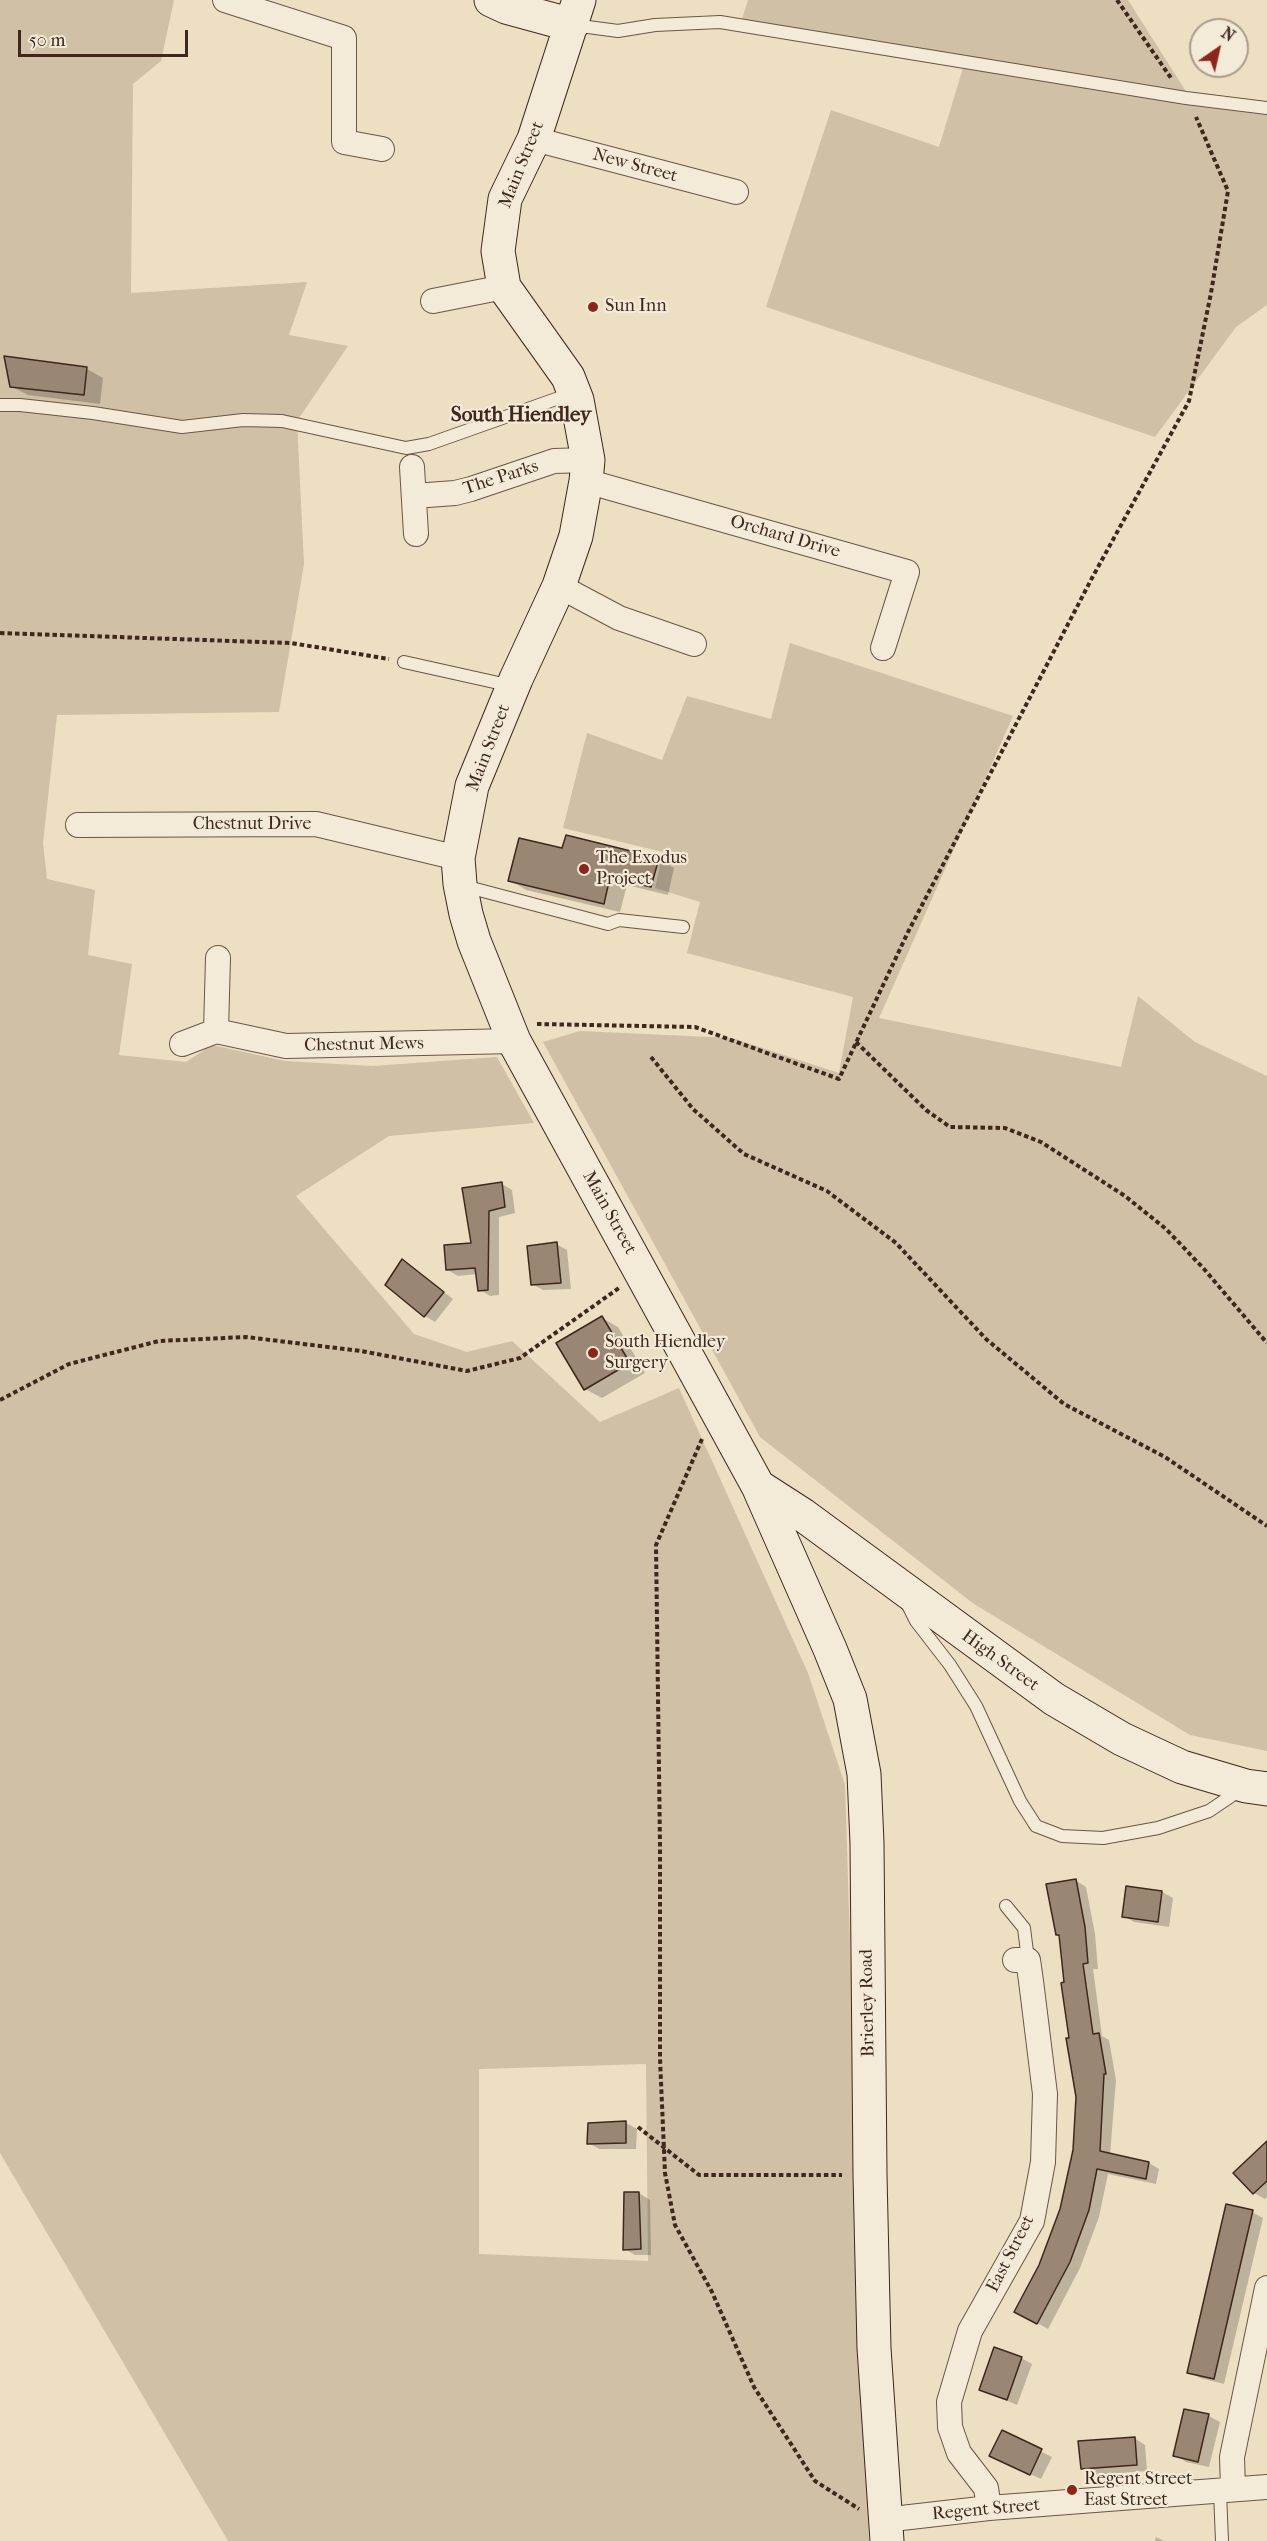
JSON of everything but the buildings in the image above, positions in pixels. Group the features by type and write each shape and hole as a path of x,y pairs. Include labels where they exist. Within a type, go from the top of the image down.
{"street":[{"path":"225,0 344,38 344,142 382,150"},
{"path":"491,0 522,12 576,13"},
{"name":"Main Street","path":"576,13 534,139 505,199 498,251 504,287 516,307 568,377 582,424 587,471 576,536 559,586 513,686 472,786 459,871 466,914 474,941 510,1032 758,1486"},
{"name":"New Street","path":"534,139 736,192"},
{"path":"433,301 504,287"},
{"name":"The Parks","path":"414,496 455,493 471,489 554,461 587,471"},
{"path":"412,467 416,534"},
{"name":"Orchard Drive","path":"587,471 907,572 883,648"},
{"path":"559,586 619,618 694,644"},
{"name":"Chestnut Drive","path":"78,825 316,824 459,871"},
{"path":"182,1044 216,1030 218,958"},
{"name":"Chestnut Mews","path":"216,1030 286,1046 510,1032"},
{"name":"High Street","path":"758,1486 803,1515 999,1661 1064,1705 1122,1739 1182,1767 1257,1787"},
{"name":"Brierley Road","path":"758,1486 850,1699 864,1774 874,2348 886,2530"},
{"name":"East Street","path":"989,2508 986,2488 959,2453 950,2427 949,2402 970,2331 1032,2221 1043,2162 1045,2094 1021,1960"},
{"path":"1227,2491 1267,2288"},
{"name":"Regent Street","path":"886,2530 989,2508 1267,2487"}],"lane":[{"path":"576,13 618,31 655,25 720,22 1186,98 1267,108"},
{"path":"0,405 93,412 182,427 243,420 282,422 406,448 429,444 508,414 574,393"},
{"path":"404,662 513,686"},
{"path":"459,871 608,924 619,920 683,927"},
{"path":"899,1586 916,1621 950,1665 976,1706 1020,1801 1036,1826 1062,1836 1103,1838 1158,1828 1209,1811 1257,1787"},
{"path":"1006,1906 1024,1928 1021,1960"},
{"path":"1222,2541 1227,2491"}],"path":[{"path":"510,1032 695,1027 839,1079 908,932 1092,578 1189,401 1211,293 1228,191 1186,98 1117,0"},
{"path":"0,633 291,643 404,662"},
{"path":"856,1042 926,1110 950,1127 1005,1128 1041,1142 1125,1196 1166,1229 1204,1269 1267,1343"},
{"path":"651,1058 693,1109 744,1154 827,1191 896,1243 986,1340 1064,1404 1165,1457 1267,1527"},
{"path":"0,1400 69,1364 159,1341 246,1337 361,1351 467,1371 520,1358 641,1272"},
{"path":"719,1413 698,1446 656,1545 660,2059 665,2173 675,2225 712,2292 754,2387 815,2481 872,2517 886,2530"},
{"path":"638,2127 699,2175 870,2175"}],"shaded area":[{"path":"0,0 174,0 161,61 133,84 131,293 307,282 289,335 348,346 297,421 304,564 279,712 57,715 43,843 47,879 95,890 88,955 132,964 119,1055 186,1062 212,1045 285,1061 373,1066 497,1057 534,1123 389,1136 296,1196 414,1334 467,1352 512,1341 600,1422 679,1388 808,1673 845,1785 869,2541 228,2541 0,2153","holes":["646,2064 648,2261 479,2254 479,2069"]},
{"path":"748,0 1128,0 1187,93 1267,104 1267,305 1236,327 1155,437 766,307 831,110 939,147 963,68 740,25"},
{"path":"790,643 1013,716 879,1018 1121,1067 1138,996 1195,1042 1267,1076 1267,1751 1190,1735 974,1604 760,1437 543,1042 580,1031 732,1038 839,1073 853,997 687,953 700,902 655,888 663,852 563,828 587,733 662,760 687,696 771,719"}],"place":[{"name":"Sun Inn","path":"593,307"},
{"name":"The Exodus Project","path":"584,869"},
{"name":"South Hiendley Surgery","path":"593,1353"},
{"name":"Regent Street East Street","path":"1072,2490"}],"district":[{"name":"South Hiendley","path":"521,416"}]}
